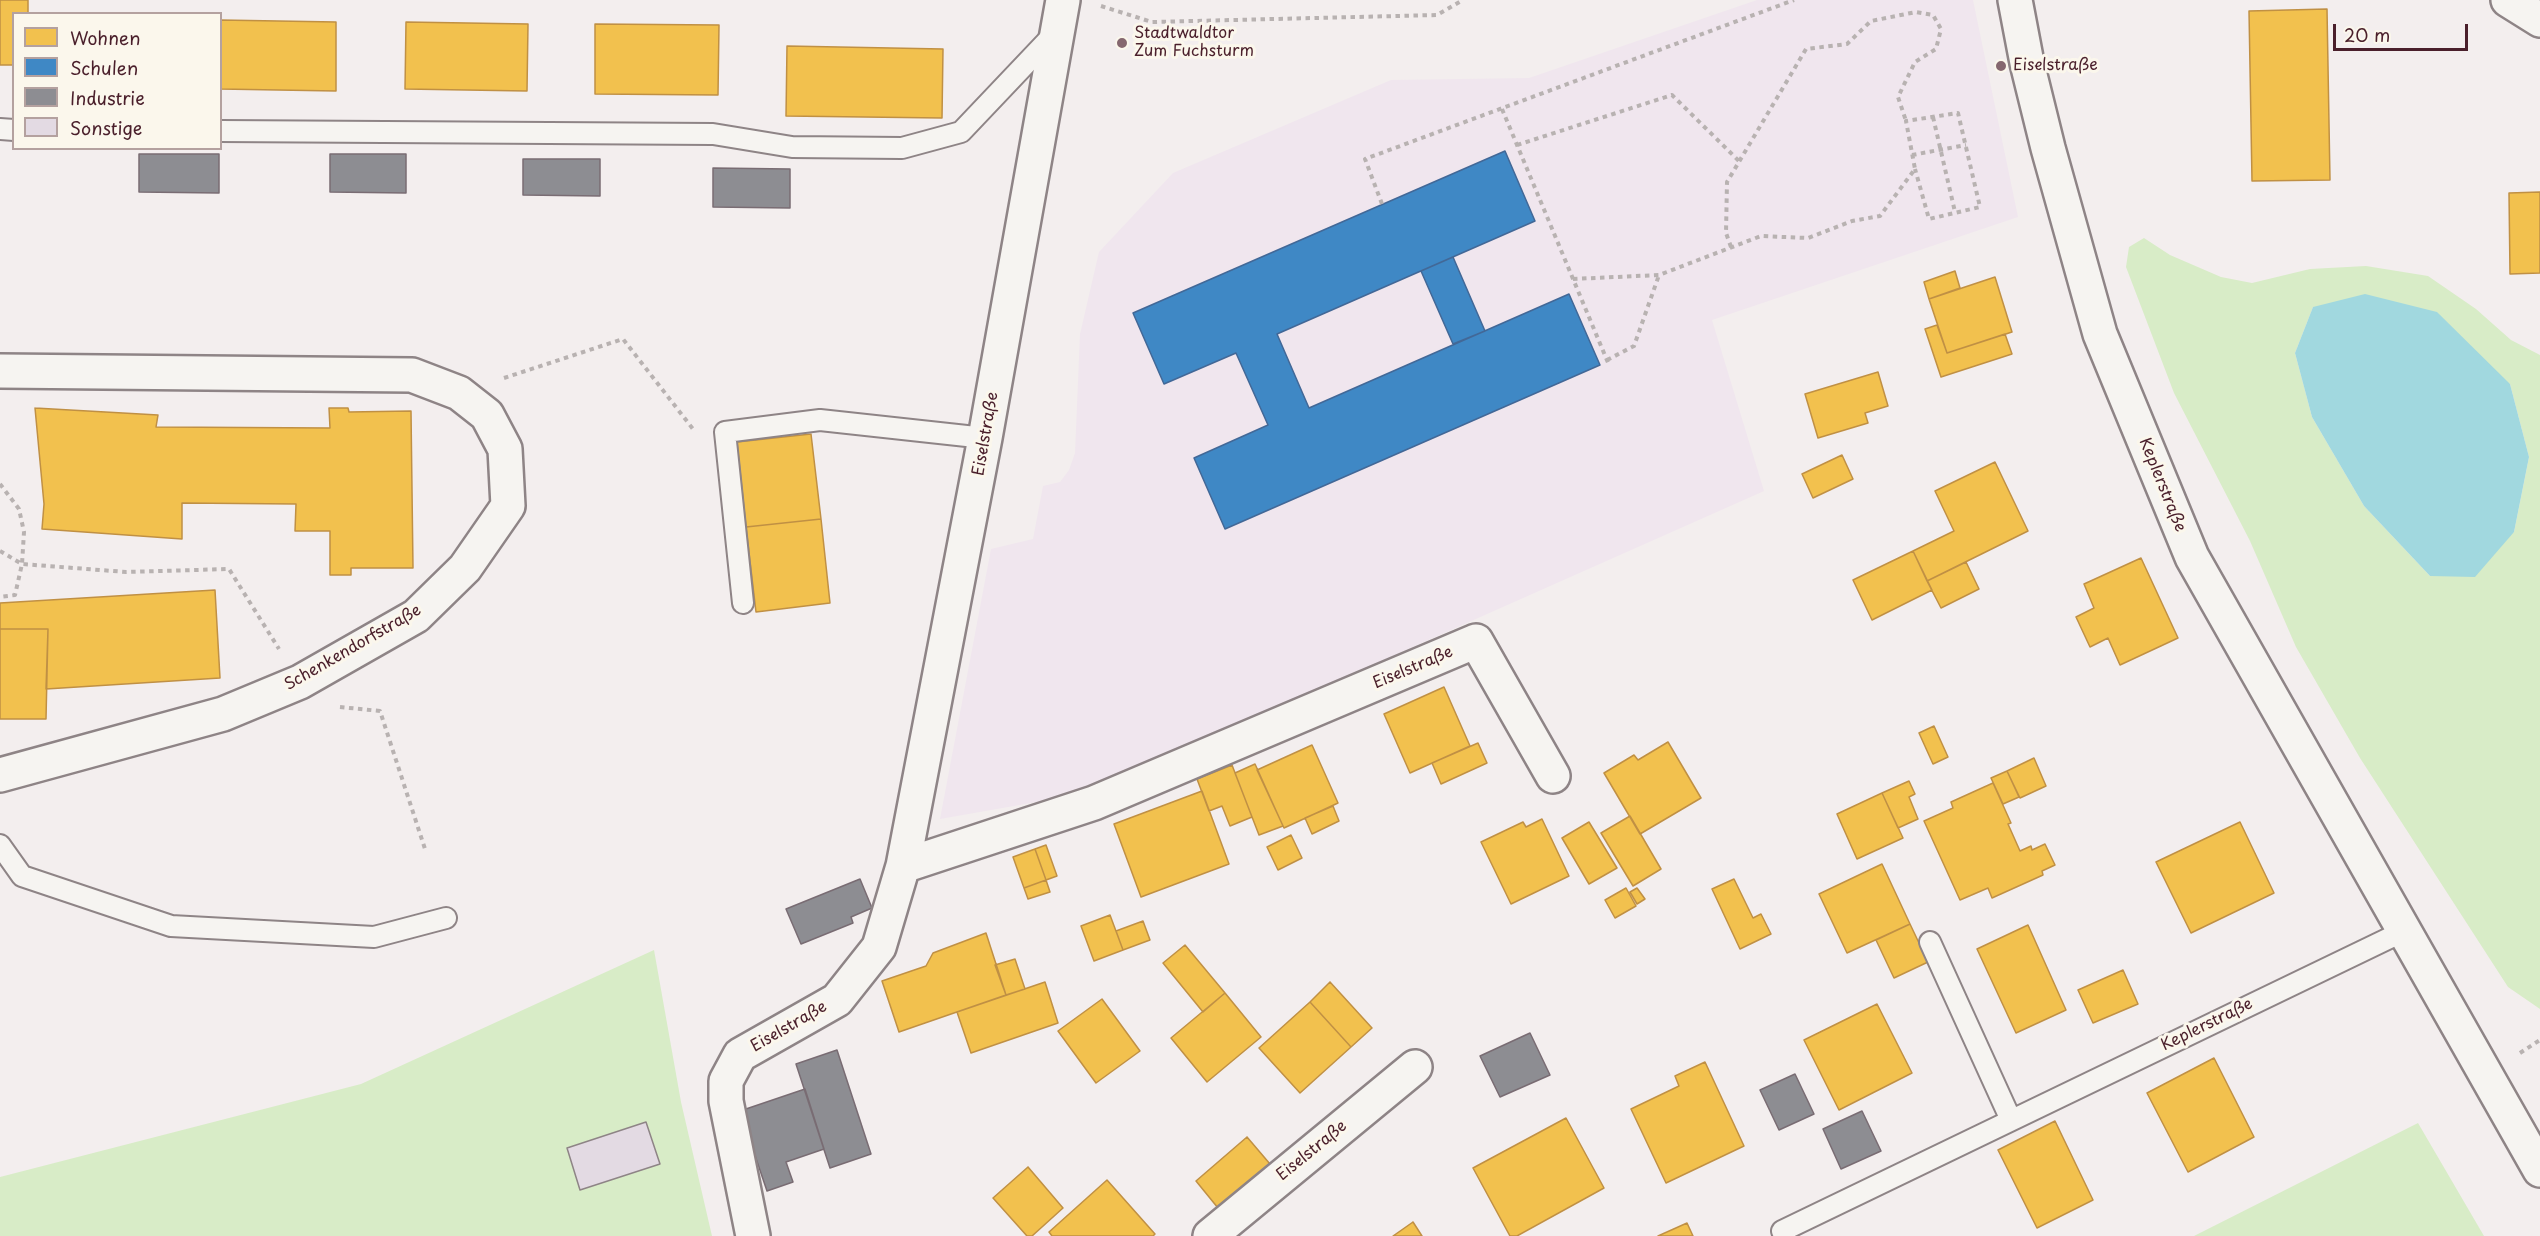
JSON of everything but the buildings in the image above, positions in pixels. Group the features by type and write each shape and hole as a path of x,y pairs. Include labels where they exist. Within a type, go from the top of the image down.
{"street":[{"name":"Keplerstraße","path":"2014,0 2048,148 2100,334 2192,557 2540,1170"},
{"path":"2508,0 2540,20"},
{"name":"Eiselstraße","path":"753,1236 726,1101 726,1081 740,1055 837,1000 879,947 903,866 985,438 1071,10"},
{"name":"Schenkendorfstraße","path":"0,371 412,375 459,393 487,415 506,449 508,506 465,568 416,616 300,682 223,714 0,775"},
{"name":"Eiselstraße","path":"903,866 1094,803 1476,641 1553,776"},
{"name":"Eiselstraße","path":"1210,1236 1415,1067"}],"lane":[{"path":"222,131 713,134 792,147 902,148 961,132 1071,10"},
{"path":"743,603 725,432 820,420 985,438"},
{"path":"0,845 22,876 171,926 374,937 446,918"},
{"name":"Keplerstraße","path":"1782,1231 2404,931"},
{"path":"1930,942 2011,1120"}],"path":[{"path":"1071,10 1152,22 1437,15 1463,0"},
{"path":"1382,204 1365,159 1794,0"},
{"path":"1731,247 1726,233 1727,182 1806,49 1847,44 1871,21 1916,12 1933,15 1941,29 1936,49 1915,62 1898,97 1906,122 1915,169 1929,219 1980,207 1958,113 1906,122"},
{"path":"1517,145 1672,94 1739,161"},
{"path":"1502,109 1608,362 1634,346 1659,275"},
{"path":"1933,117 1955,212"},
{"path":"1912,155 1965,145"},
{"path":"1573,279 1659,275 1761,236 1808,238 1852,221 1880,216 1915,169"},
{"path":"459,393 623,339 702,442 726,440"},
{"path":"0,484 19,509 24,532 22,564 15,595 0,597"},
{"path":"0,551 22,564 126,572 230,569 300,682"},
{"path":"380,711 425,849"}],"shaded area":[{"path":"1757,0 1973,0 2018,217 1712,320 1764,491 1082,794 940,819 991,549 1033,539 1043,486 1060,482 1069,470 1075,453 1080,334 1099,252 1173,173 1391,80 1529,78"}],"green space":[{"path":"2144,238 2170,255 2221,277 2252,283 2310,269 2366,266 2428,276 2476,309 2511,340 2540,355 2540,1009 2508,987 2360,758 2296,647 2250,541 2174,393 2126,267 2129,247","holes":["2313,307 2510,384 2529,457 2514,532 2430,576 2364,506 2312,417 2295,353"]},
{"path":"654,950 681,1102 712,1236 0,1236 0,1177 361,1084"},
{"path":"2418,1123 2484,1236 2194,1236"}],"water":[{"path":"2365,294 2437,312 2510,384 2529,457 2514,532 2475,577 2430,576 2364,506 2312,417 2295,353 2313,307"}],"place":[{"name":"Stadtwaldtor Zum Fuchsturm","path":"1122,43"},
{"name":"Eiselstraße","path":"2001,66"}]}
